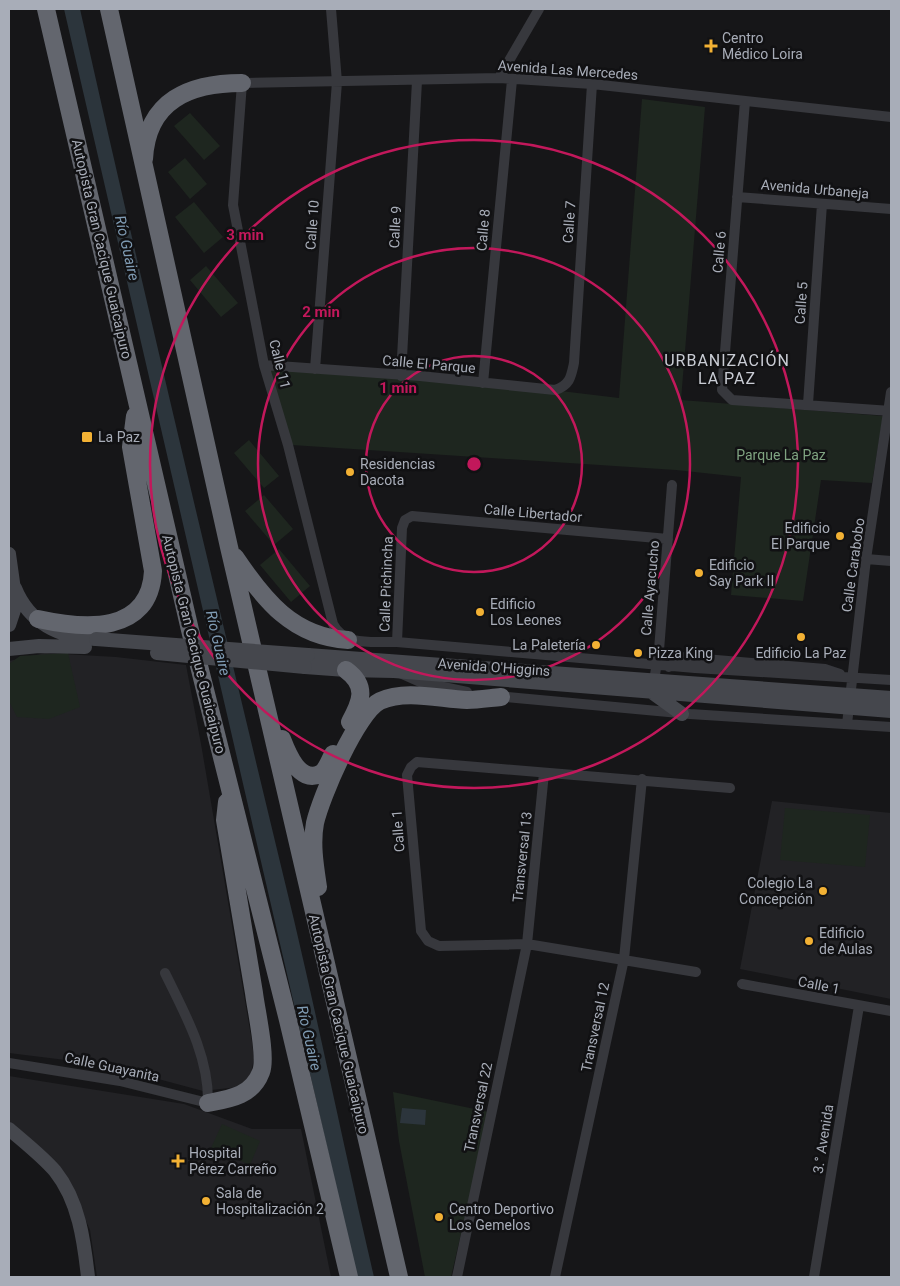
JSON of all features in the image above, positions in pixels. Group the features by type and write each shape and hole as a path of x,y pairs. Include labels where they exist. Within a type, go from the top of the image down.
{"highway":[{"name":"Autopista Gran Cacique Guaicaipuro","path":"46,9 136,403 349,1277"},
{"name":"Autopista Gran Cacique Guaicaipuro","path":"109,9 228,547 400,1277"},
{"path":"144,170 145,147 148,138 153,125 170,101 192,89 225,83 242,83"},
{"path":"38,619 78,626 98,625 123,620 136,614 148,597 153,583 153,571 131,447 136,403"},
{"path":"228,547 260,593 284,616 323,637 348,640"},
{"path":"265,700 292,762 302,772 319,774 324,770 359,702 358,682 346,670"},
{"path":"318,932 321,905 313,844 315,824 333,775 369,708 380,701 404,696 469,700 501,697"},
{"path":"208,1102 235,1098 247,1092 257,1079 262,1064 259,1027 225,820 229,787"}],"main road":[{"path":"9,554 16,604 9,625"},
{"path":"15,588 20,601 38,619 62,635 95,643"},
{"name":"Avenida O'Higgins","path":"9,649 95,643 307,661 850,701 891,698"},
{"path":"9,657 39,646"},
{"name":"Avenida O'Higgins","path":"307,661 346,670 653,686"},
{"path":"653,686 682,714"},
{"name":"Avenida O'Higgins","path":"850,701 891,711"},
{"path":"9,1129 55,1171 73,1203 82,1232 88,1277"}],"street":[{"name":"Calle 10","path":"315,369 337,82 331,9"},
{"path":"499,78 539,9"},
{"name":"Avenida Las Mercedes","path":"242,83 499,78 592,84 891,117"},
{"name":"Calle 8","path":"483,382 512,80"},
{"name":"Calle 9","path":"401,376 417,81"},
{"name":"Calle 11","path":"242,83 233,205 264,365 288,445 333,624 336,630 348,640"},
{"name":"Calle 7","path":"574,363 592,84"},
{"name":"Calle 6","path":"745,101 722,390 732,400 808,404"},
{"name":"Avenida Urbaneja","path":"737,197 891,209"},
{"name":"Calle 5","path":"808,404 822,204"},
{"name":"Calle El Parque","path":"264,365 483,382 555,390 566,386 570,380 574,363"},
{"name":"Calle Carabobo","path":"847,724 866,559 890,411 891,392"},
{"path":"808,404 890,411"},
{"name":"Calle Ayacucho","path":"653,686 657,665 672,485"},
{"name":"Calle Libertador","path":"402,528 406,520 412,516 668,539"},
{"name":"Calle Pichincha","path":"397,642 402,528"},
{"path":"866,559 891,562"},
{"name":"Avenida O'Higgins","path":"348,640 397,642 670,666"},
{"path":"653,686 670,666 681,657 825,669 852,678 891,680"},
{"name":"Avenida O'Higgins","path":"394,671 420,682 452,690 501,697 682,714 891,727"},
{"name":"Calle 1","path":"696,972 527,944 439,946 428,941 421,931 407,775 411,767 418,762 642,779 730,788"},
{"name":"Transversal 13","path":"527,944 544,773"},
{"name":"Transversal 12","path":"555,1277 624,960 642,779"},
{"name":"Transversal 22","path":"457,1277 527,944"},
{"path":"165,973 199,1048 208,1081 208,1102"},
{"name":"Calle 1","path":"742,984 891,1011"},
{"name":"3.° Avenida","path":"814,1277 859,1006"},
{"name":"Calle Guayanita","path":"9,1063 120,1081 208,1102"}],"shaded area":[{"path":"45,653 116,657 186,665 254,1058 251,1074 238,1087 203,1091 106,1065 9,1053 9,661"},
{"name":"Colegio La Concepción","path":"772,801 891,813 891,999 740,969"},
{"name":"Hospital Pérez Carreño","path":"9,1076 184,1104 252,1129 301,1129 331,1277 97,1277 90,1230 69,1181 9,1125"}],"green space":[{"name":"Parque La Paz","path":"642,99 705,107 681,400 883,416 872,483 821,480 803,601 731,595 741,477 676,470 292,445 268,366 519,386 619,398"},
{"path":"190,113 220,146 204,160 174,126"},
{"path":"185,158 207,184 190,199 168,172"},
{"path":"194,202 223,237 204,253 175,217"},
{"path":"206,266 238,303 221,317 190,280"},
{"path":"249,440 279,476 264,488 234,453"},
{"path":"264,495 293,529 274,545 245,511"},
{"path":"279,549 310,586 291,602 260,565"},
{"path":"68,653 80,707 49,719 17,717 9,701 9,664 20,656"},
{"path":"785,808 870,815 865,867 780,860"},
{"name":"Centro Deportivo Los Gemelos","path":"393,1092 489,1112 451,1277 425,1277 399,1141"},
{"path":"222,1124 260,1141 250,1165 211,1148"}],"water":[{"name":"Río Guaire","path":"64,9 80,9 158,351 294,920 374,1277 357,1277"},
{"path":"402,1108 426,1110 425,1125 400,1123"}],"place":[{"name":"Centro Médico Loira","path":"711,46"},
{"name":"La Paz","path":"87,437"},
{"name":"Residencias Dacota","path":"350,472"},
{"name":"Edificio El Parque","path":"840,536"},
{"name":"Edificio Say Park II","path":"699,573"},
{"name":"Edificio Los Leones","path":"480,612"},
{"name":"Edificio La Paz","path":"801,637"},
{"name":"La Paletería","path":"596,645"},
{"name":"Pizza King","path":"638,653"},
{"name":"Colegio La Concepción","path":"823,891"},
{"name":"Edificio de Aulas","path":"809,941"},
{"name":"Hospital Pérez Carreño","path":"178,1161"},
{"name":"Sala de Hospitalización 2","path":"206,1201"},
{"name":"Centro Deportivo Los Gemelos","path":"439,1217"}],"district":[{"name":"URBANIZACIÓN LA PAZ","path":"727,369"}]}
